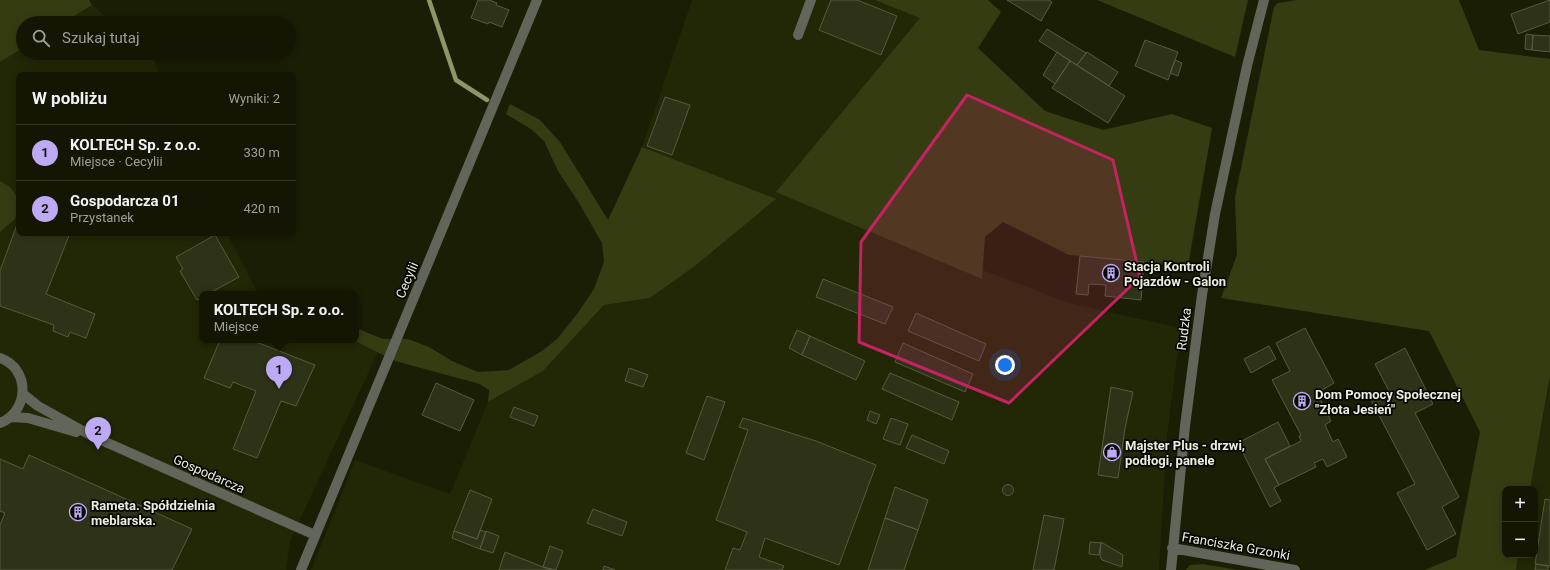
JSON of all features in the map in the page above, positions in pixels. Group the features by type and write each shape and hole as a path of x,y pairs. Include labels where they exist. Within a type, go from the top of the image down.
{"street":[{"name":"Cecylii","path":"301,570 537,0"},
{"path":"798,35 811,0"},
{"name":"Rudzka","path":"1171,570 1185,426 1206,265 1215,214 1247,66 1264,0"},
{"path":"0,358 12,365 19,373 23,394 21,404 11,417 0,423"},
{"name":"Gospodarcza","path":"23,394 38,406 92,436 315,535"},
{"name":"Gospodarcza","path":"11,417 28,418 92,436"},
{"name":"Franciszka Grzonki","path":"1172,548 1295,570"}],"highlighted area":[{"path":"967,95 1113,160 1140,277 1009,403 859,342 861,242"}],"shaded area":[{"path":"0,0 89,0 92,5 74,16 16,16 16,52 0,62"},
{"path":"692,0 891,0 930,15 781,193 1069,303 1181,328 1167,436 1159,570 311,570 355,460 450,494 488,402 543,371 604,305 650,298 695,266 775,200 642,147"},
{"path":"875,0 988,0 1001,12 978,48 1045,111 1103,130 1172,114 1212,128 1188,266 1069,255 1003,222 985,237 982,279 776,192 920,18"},
{"path":"1097,0 1248,0 1235,57"},
{"path":"1297,0 1459,0 1479,50 1550,59 1550,376 1531,486 1502,486 1502,558 1518,558 1516,570 1425,570 1456,557 1480,432 1429,331 1221,298 1237,255 1235,197 1274,7 1278,3"},
{"path":"92,5 105,16 74,16"},
{"path":"16,52 16,60 153,60 159,72 16,72 16,236 229,236 256,291 199,291 199,343 359,343 378,352 290,541 286,570 0,570 0,62"},
{"path":"510,104 540,120 560,142 608,220 642,147 776,199 695,266 650,298 604,305 543,371 488,402 489,390 480,384 395,361 359,343 359,329 383,339 408,339 429,347 452,361 478,372 509,370 542,351 558,338 577,314 594,289 604,262 602,243 579,203 558,171 544,141 531,129 506,114"},
{"path":"0,181 10,187 16,196 16,214 15,219 0,232"},
{"path":"1550,379 1550,570 1516,570 1518,558 1538,558 1538,486 1531,486"},
{"path":"1203,564 1238,570 1186,570 1190,565"}],"building":[{"path":"478,0 489,0 497,3 496,5 509,10 502,27 471,18"},
{"path":"831,0 857,0 897,16 881,55 819,30"},
{"path":"1007,0 1049,0 1052,2 1041,21"},
{"path":"1550,0 1550,22 1518,34 1511,14"},
{"path":"1047,29 1086,53 1077,65 1039,41"},
{"path":"1526,34 1533,35 1532,50 1525,49"},
{"path":"1533,35 1550,36 1550,52 1532,50"},
{"path":"1145,40 1178,52 1168,80 1135,66"},
{"path":"1057,52 1070,61 1055,84 1043,75"},
{"path":"1087,52 1118,72 1109,86 1077,65"},
{"path":"1175,60 1182,63 1178,76 1170,73"},
{"path":"1070,61 1125,96 1108,123 1052,88"},
{"path":"665,97 690,105 672,155 647,146"},
{"path":"16,227 16,236 69,236 46,294 95,314 86,338 70,332 68,337 53,331 54,325 0,306 0,271"},
{"path":"216,236 239,277 213,291 199,291 199,299 197,300 180,271 183,269 176,257"},
{"name":"Stacja Kontroli Pojazdów - Galon","path":"1080,256 1144,262 1141,300 1105,296 1106,285 1089,284 1088,295 1076,294"},
{"path":"823,279 893,307 885,324 816,297"},
{"path":"916,313 986,344 979,361 908,331"},
{"name":"Dom Pomocy Społecznej \"Złota Jesień\"","path":"1305,328 1334,383 1317,393 1331,421 1325,425 1333,442 1338,439 1347,457 1327,467 1323,459 1314,463 1316,467 1279,485 1265,459 1301,441 1299,436 1301,435 1272,380 1290,371 1276,343"},
{"path":"797,330 810,336 802,355 789,348"},
{"path":"810,336 865,361 856,380 802,355"},
{"path":"219,343 259,343 315,365 296,406 281,401 257,458 233,449 256,391 233,382 230,388 204,378"},
{"path":"903,343 973,374 965,392 895,362"},
{"path":"1269,346 1276,359 1251,373 1244,359"},
{"path":"1405,348 1433,404 1415,413 1459,497 1442,507 1456,534 1427,550 1397,493 1415,484 1371,400 1389,391 1375,364"},
{"path":"629,368 648,375 643,387 625,381"},
{"path":"890,373 959,402 952,420 882,389"},
{"path":"436,383 474,400 460,431 422,415"},
{"name":"Majster Plus - drzwi, podłogi, panele","path":"1111,387 1133,392 1125,428 1118,478 1098,475"},
{"path":"707,396 725,402 704,460 686,453"},
{"path":"514,407 538,416 534,426 510,417"},
{"path":"870,411 880,415 876,424 867,420"},
{"path":"743,418 816,441 876,465 839,565 765,538 759,557 784,566 782,570 725,570 733,548 740,550 747,532 716,520 748,430 739,427"},
{"path":"891,418 908,424 900,445 883,439"},
{"path":"1278,422 1290,446 1265,459 1279,485 1274,488 1281,501 1270,507 1238,443"},
{"path":"912,435 949,451 944,464 906,448"},
{"name":"Rameta. Spółdzielnia meblarska.","path":"29,455 192,529 172,570 0,570 0,525 5,513 0,511 0,459 23,469"},
{"path":"1006,485 1010,485 1012,486 1012,494 1006,495 1003,492 1003,488"},
{"path":"895,487 928,500 918,530 885,518"},
{"path":"470,490 492,499 477,539 454,531"},
{"path":"1545,499 1550,500 1550,566 1535,564 1536,558 1538,558 1538,544"},
{"path":"593,509 627,522 622,536 587,523"},
{"path":"1044,515 1064,519 1054,570 1033,570"},
{"path":"885,518 918,530 904,570 868,570"},
{"path":"480,530 486,532 480,549 452,538 454,531 477,539"},
{"path":"486,531 499,536 493,553 480,549"},
{"path":"1090,542 1101,543 1099,555 1089,554"},
{"path":"1101,542 1123,555 1122,567 1102,560 1100,556"},
{"path":"550,546 563,551 556,570 543,567"},
{"path":"505,552 543,567 552,570 499,570"},
{"path":"1536,564 1548,566 1548,570 1535,570"},
{"path":"604,566 615,570 603,570"}],"waterway":[{"path":"429,0 456,80 487,100"}],"place":[{"name":"Stacja Kontroli Pojazdów - Galon","path":"1111,273"},
{"name":"KOLTECH Sp. z o.o.","path":"279,389"},
{"name":"Dom Pomocy Społecznej \"Złota Jesień\"","path":"1302,401"},
{"name":"Gospodarcza 01","path":"98,450"},
{"name":"Majster Plus - drzwi, podłogi, panele","path":"1112,452"},
{"name":"Rameta. Spółdzielnia meblarska.","path":"78,512"}]}
